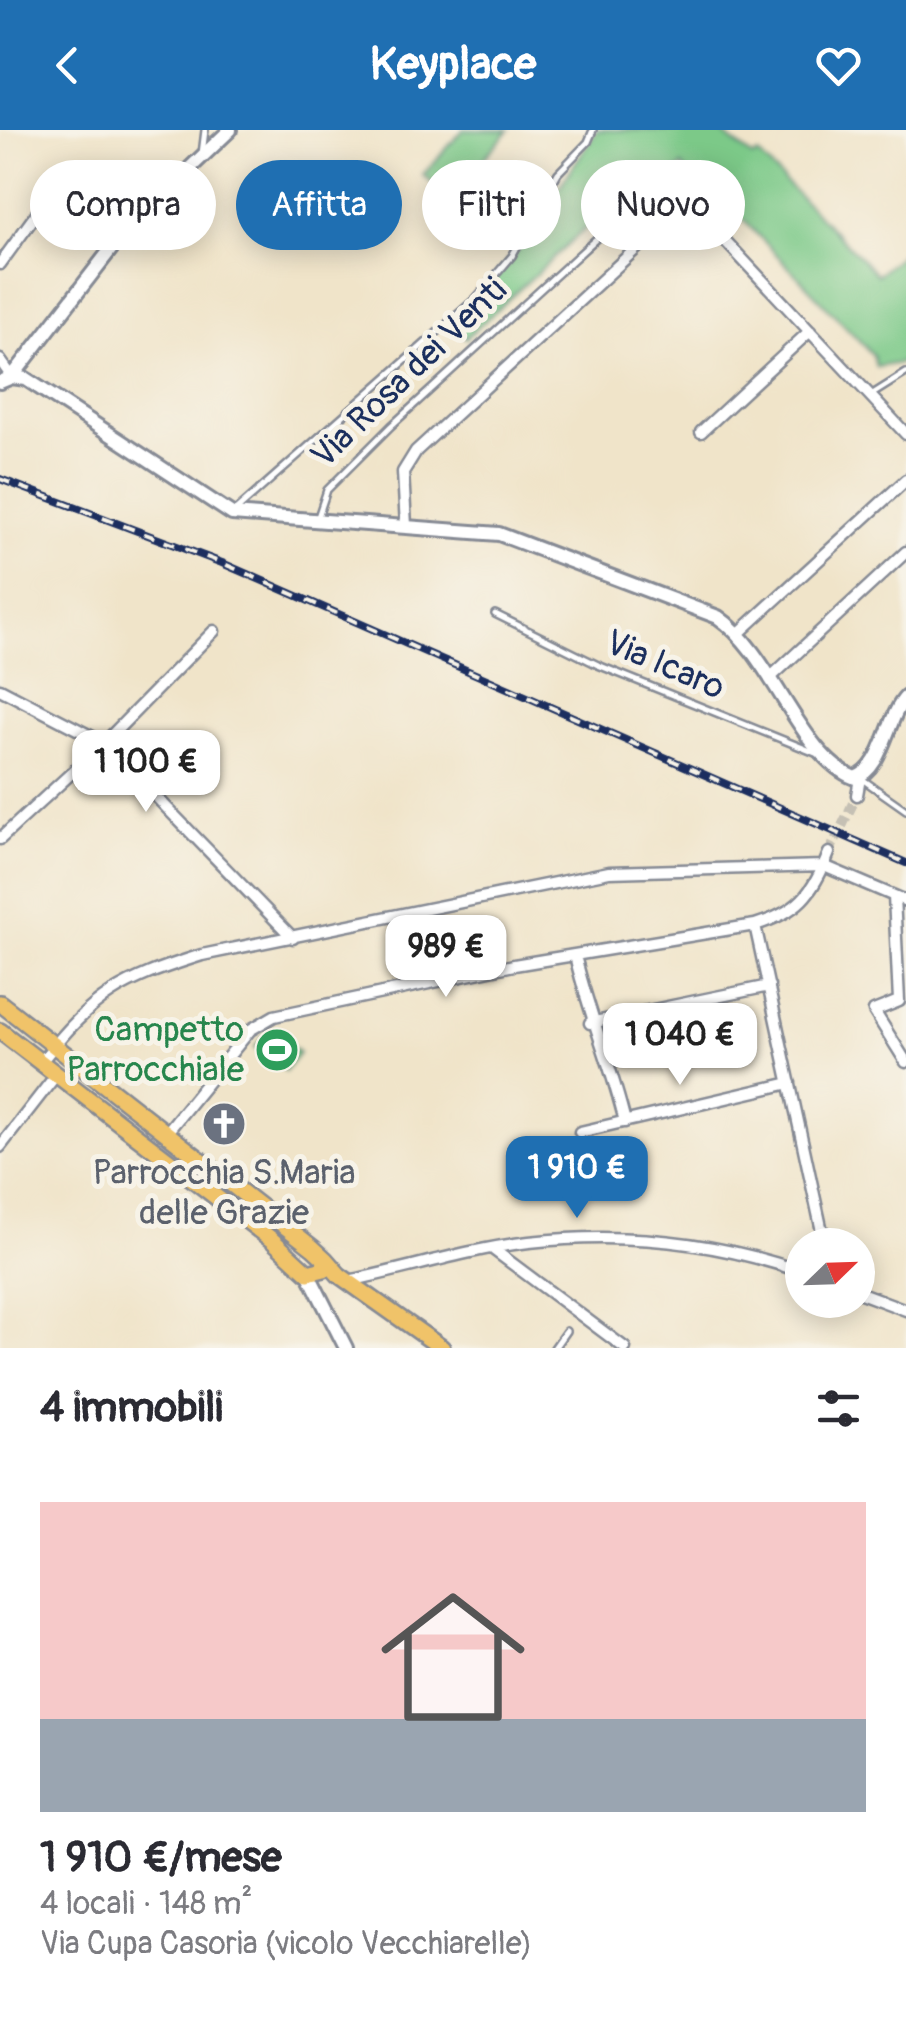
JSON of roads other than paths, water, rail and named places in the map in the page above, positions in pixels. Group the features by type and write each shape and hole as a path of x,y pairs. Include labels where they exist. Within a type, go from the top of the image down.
{"main road":[{"path":"0,1004 292,1231 314,1265"},
{"path":"3,1031 272,1240 343,1278 442,1348"},
{"path":"272,1240 287,1241 292,1231"}],"street":[{"path":"6,379 128,226 230,130"},
{"path":"406,526 404,472 416,451 688,201 906,434"},
{"path":"0,264 30,223"},
{"path":"700,432 810,332"},
{"path":"0,360 6,379"},
{"name":"Via Rosa dei Venti","path":"6,379 26,379 232,514 499,534 718,616 740,632 818,754 846,774 860,778"},
{"path":"740,632 906,480"},
{"path":"771,677 906,552"},
{"path":"0,839 104,743 214,631"},
{"path":"0,689 104,743 293,938"},
{"path":"857,795 860,778 868,770 896,708 906,697"},
{"path":"167,1132 250,1030 274,1016 786,916 803,903 829,853"},
{"path":"41,1062 93,1002 121,984 202,955 609,872 824,866 906,901"},
{"path":"894,896 901,926 902,996 874,1011 906,1062"},
{"path":"756,924 821,1228"},
{"path":"575,955 590,1023 613,1072 624,1122"},
{"path":"590,1023 769,986"},
{"path":"0,1147 56,1075"},
{"path":"580,1132 790,1084"},
{"path":"343,1278 528,1242 696,1244 785,1266"},
{"path":"494,1250 625,1348"},
{"path":"314,1265 319,1295 346,1348"},
{"path":"875,1298 906,1310"}],"lane":[{"path":"201,157 205,130"},
{"path":"232,514 476,298 512,256 558,173 588,142 592,130"},
{"name":"Via Rosa dei Venti","path":"318,520 326,490 584,250"},
{"path":"870,395 906,373"},
{"name":"Via Icaro","path":"495,614 615,672 818,754"},
{"path":"860,778 906,810"},
{"path":"0,1015 23,1022"},
{"path":"554,1348 566,1332"}],"tunnel":[{"path":"829,853 857,795"}],"railway":[{"path":"0,479 222,563 906,863"}],"place":[{"name":"Campetto Parrocchiale","path":"277,1050"},
{"name":"Parrocchia S.Maria delle Grazie","path":"224,1124"}]}
